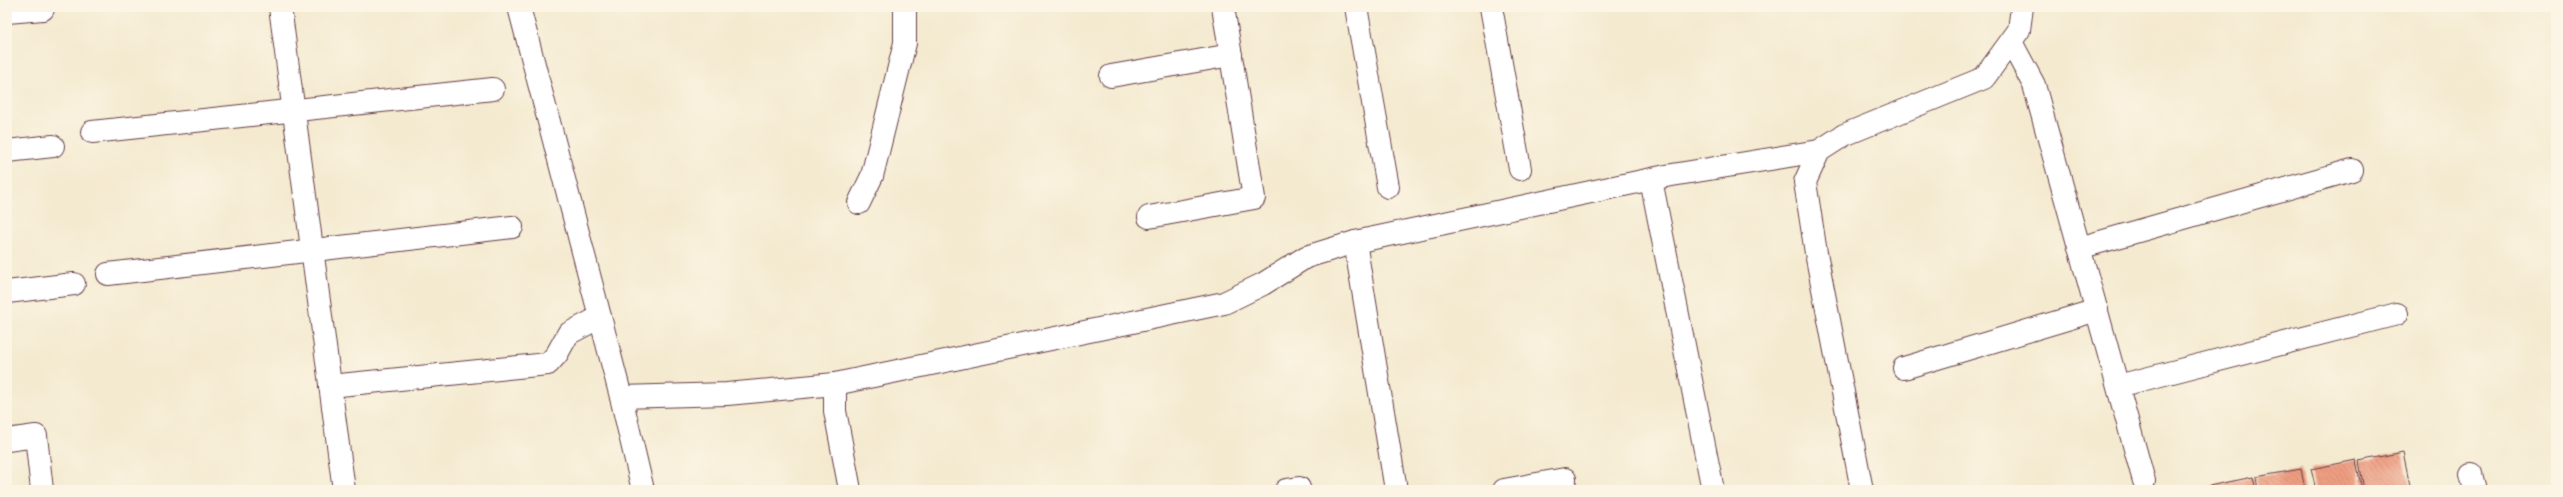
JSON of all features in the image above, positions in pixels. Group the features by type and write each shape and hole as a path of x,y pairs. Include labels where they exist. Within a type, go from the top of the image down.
{"street":[{"path":"280,7 344,490"},
{"path":"519,7 621,397 643,490"},
{"path":"859,203 872,176 906,43 905,7"},
{"path":"1149,217 1254,198 1223,7"},
{"path":"1356,7 1388,187"},
{"path":"1491,7 1520,169"},
{"path":"621,397 727,394 835,384 1224,303 1263,284 1306,257 1355,242 1651,180 1819,151 1844,135 1916,108 1984,78 2019,30 2022,7"},
{"path":"7,12 43,8"},
{"path":"2011,42 2034,85 2144,481"},
{"path":"1112,76 1231,55"},
{"path":"92,132 493,89"},
{"path":"7,151 53,146"},
{"path":"1819,151 1805,182 1816,253 1862,490"},
{"path":"2079,248 2352,170"},
{"path":"1651,180 1713,490"},
{"path":"108,274 512,227"},
{"path":"1355,242 1396,490"},
{"path":"7,292 74,284"},
{"path":"1904,368 2097,310"},
{"path":"2118,386 2397,314"},
{"path":"330,386 548,364 557,354 568,334 600,317"},
{"path":"835,384 835,411 850,490"},
{"path":"7,440 36,436 42,490"},
{"path":"1504,490 1565,479"}],"building":[{"path":"2403,452 2411,490 2364,490 2359,461"},
{"path":"2356,460 2362,490 2316,490 2311,469"},
{"path":"2301,469 2305,490 2258,490 2256,477"},
{"path":"2253,477 2256,490 2210,490 2209,486"},
{"path":"2199,486 2200,490 2182,490 2182,489"}]}
